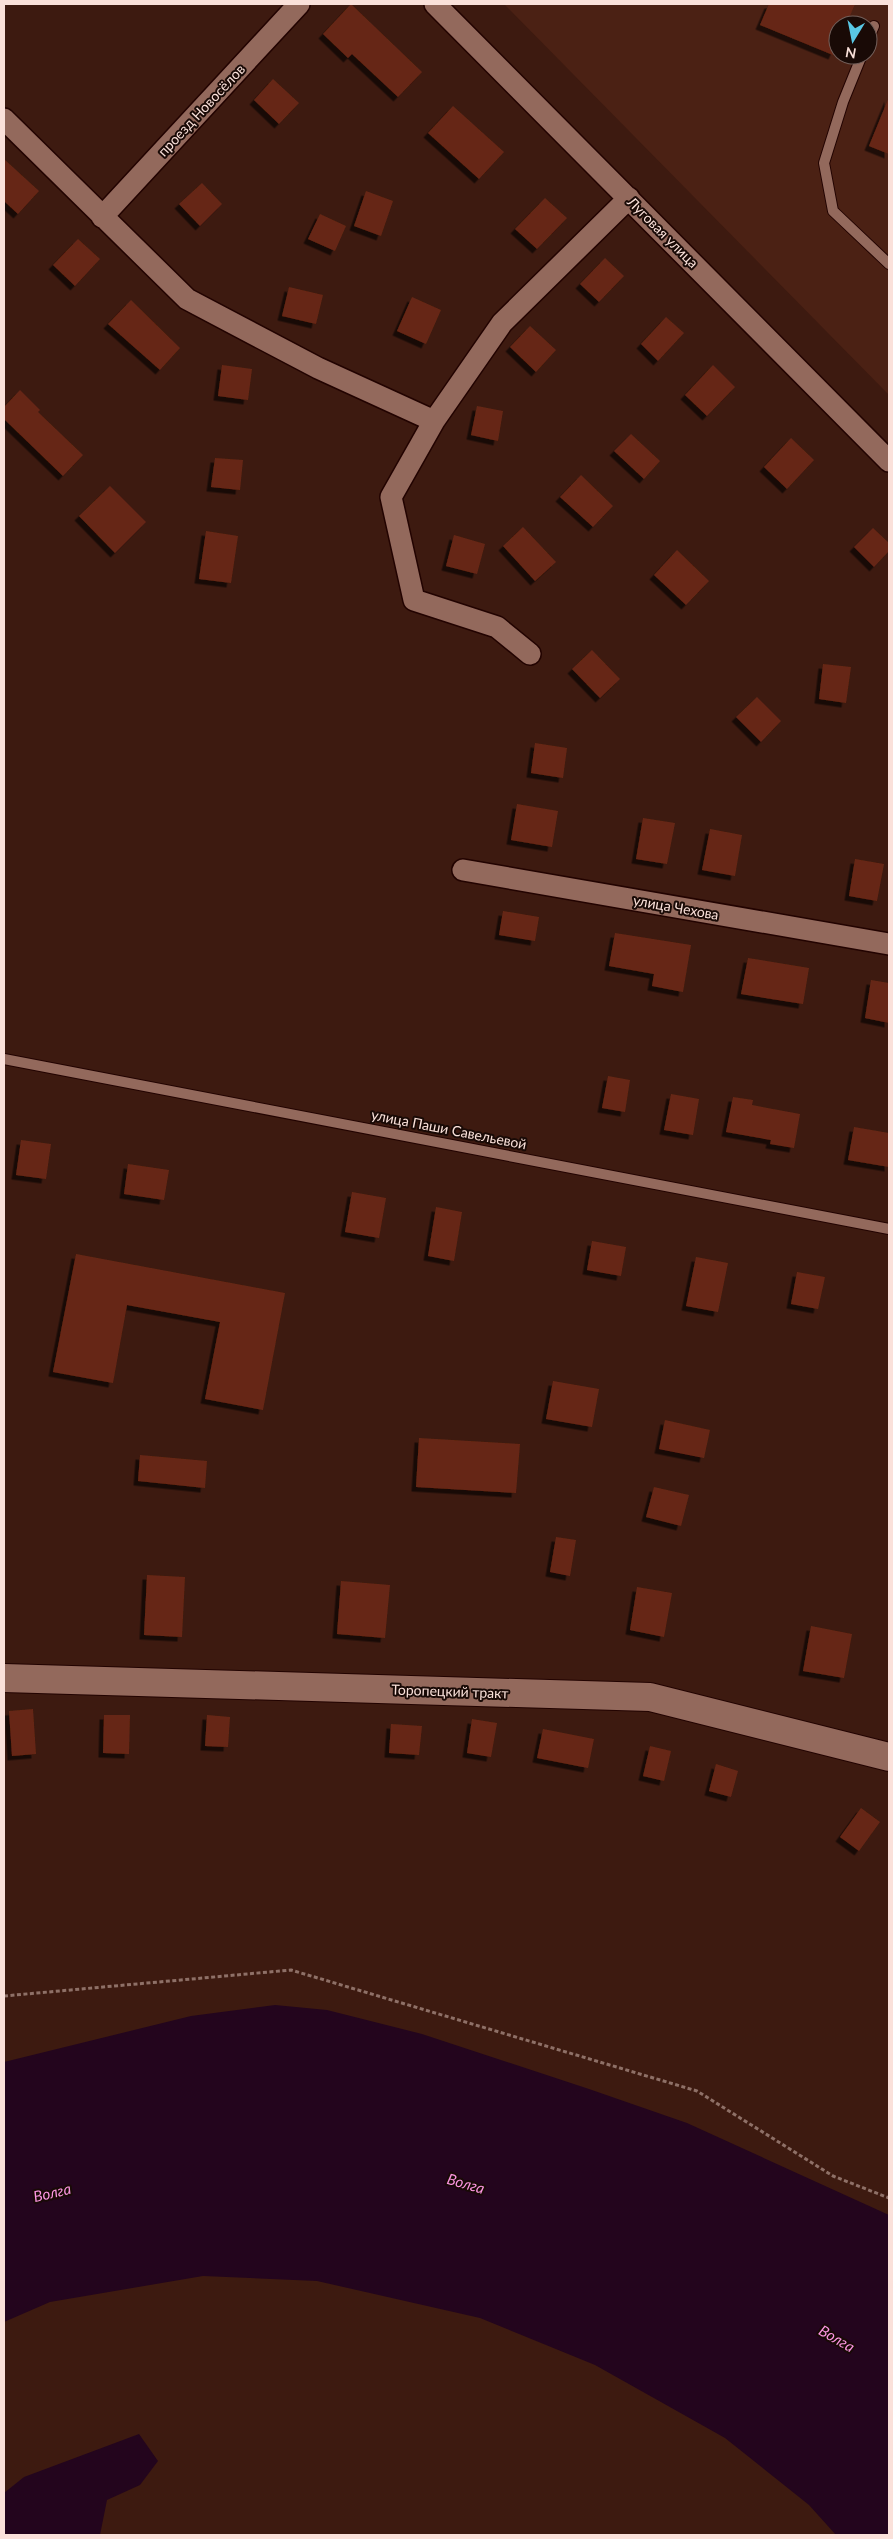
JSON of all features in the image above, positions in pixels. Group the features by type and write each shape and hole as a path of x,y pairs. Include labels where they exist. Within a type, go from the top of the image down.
{"main road":[{"name":"Торопецкий тракт","path":"4,1678 650,1697 889,1757"}],"street":[{"name":"проезд Новосёлов","path":"102,217 299,4"},
{"name":"Луговая улица","path":"435,4 889,461"},
{"path":"4,119 102,217 187,298 318,368 434,421"},
{"path":"530,654 497,627 414,600 391,497 434,421 502,323 629,198"},
{"name":"улица Чехова","path":"463,870 889,944"}],"lane":[{"path":"858,65 843,102 824,163 833,211 889,264"},
{"name":"улица Паши Савельевой","path":"4,1059 889,1229"}],"path":[{"path":"4,1996 291,1970 697,2091 833,2176 889,2198"}],"shaded area":[{"path":"504,4 889,4 889,395"}],"water":[{"name":"Волга","path":"275,2005 327,2010 422,2034 589,2089 687,2123 889,2215 889,2535 836,2535 809,2505 725,2438 595,2365 480,2318 317,2281 203,2276 50,2302 4,2322 4,2062 191,2016"},
{"path":"139,2434 158,2461 140,2485 107,2500 100,2535 4,2535 4,2493 24,2477"}],"building":[{"path":"351,4 422,72 398,97 352,54 348,58 323,34"},
{"path":"769,4 855,4 850,15 828,15 828,53 760,25"},
{"path":"273,79 299,103 279,124 254,100"},
{"path":"889,97 889,154 869,146"},
{"path":"453,106 504,152 479,179 428,133"},
{"path":"4,159 39,191 18,214 4,201"},
{"path":"202,183 222,204 200,226 179,204"},
{"path":"366,191 393,201 381,236 354,226"},
{"path":"545,198 567,218 537,249 515,229"},
{"path":"320,214 346,226 335,251 308,239"},
{"path":"78,239 100,259 75,286 53,265"},
{"path":"605,258 624,276 599,302 580,284"},
{"path":"289,287 323,295 316,324 282,316"},
{"path":"412,297 441,310 426,344 397,331"},
{"path":"131,300 180,348 160,370 108,324"},
{"path":"666,317 684,333 658,361 641,344"},
{"path":"530,326 556,350 536,372 510,347"},
{"path":"222,365 252,369 248,400 218,396"},
{"path":"713,365 735,387 707,416 685,395"},
{"path":"20,390 40,410 38,412 83,455 63,476 4,419 4,407"},
{"path":"477,406 503,411 498,441 471,435"},
{"path":"631,434 660,461 644,479 614,451"},
{"path":"791,438 814,460 787,489 764,467"},
{"path":"215,458 243,460 240,490 211,487"},
{"path":"581,475 613,506 593,527 560,497"},
{"path":"110,486 146,522 115,553 79,516"},
{"path":"523,527 556,562 535,581 503,546"},
{"path":"873,528 889,543 889,551 874,567 854,547"},
{"path":"206,531 238,536 231,583 199,579"},
{"path":"454,535 485,544 477,574 446,566"},
{"path":"677,550 709,581 686,605 654,575"},
{"path":"592,650 620,679 600,698 572,669"},
{"path":"823,664 851,667 846,703 819,699"},
{"path":"757,697 781,721 761,742 736,717"},
{"path":"535,743 567,748 563,778 531,773"},
{"path":"517,804 558,811 552,847 511,840"},
{"path":"643,818 675,823 667,864 636,859"},
{"path":"710,829 742,835 735,876 702,870"},
{"path":"855,859 884,864 877,901 849,896"},
{"path":"503,911 539,917 535,941 499,935"},
{"path":"615,933 691,945 683,992 652,986 654,974 609,966"},
{"path":"748,958 809,968 803,1004 741,994"},
{"path":"871,980 889,983 889,1023 865,1018"},
{"path":"608,1076 630,1080 625,1112 602,1108"},
{"path":"671,1094 699,1099 693,1135 664,1130"},
{"path":"733,1097 753,1100 752,1105 800,1114 794,1148 770,1144 771,1140 726,1132"},
{"path":"854,1127 889,1133 889,1167 848,1160"},
{"path":"21,1140 51,1144 46,1179 16,1175"},
{"path":"128,1164 169,1170 164,1200 124,1194"},
{"path":"352,1192 386,1198 379,1238 345,1232"},
{"path":"436,1207 462,1212 454,1261 428,1256"},
{"path":"592,1241 626,1247 621,1276 587,1270"},
{"path":"76,1254 285,1293 263,1410 205,1399 220,1322 127,1305 113,1383 53,1372"},
{"path":"696,1257 728,1263 718,1312 686,1306"},
{"path":"797,1272 825,1277 818,1309 791,1304"},
{"path":"553,1381 599,1389 592,1427 546,1419"},
{"path":"665,1420 710,1430 704,1458 659,1449"},
{"path":"419,1438 520,1444 516,1493 416,1487"},
{"path":"140,1455 207,1461 205,1488 138,1481"},
{"path":"654,1487 689,1495 681,1526 646,1517"},
{"path":"556,1537 576,1540 570,1576 550,1572"},
{"path":"147,1575 185,1577 182,1637 144,1635"},
{"path":"341,1581 390,1585 385,1638 337,1634"},
{"path":"637,1587 672,1593 664,1637 630,1630"},
{"path":"811,1626 852,1634 844,1678 803,1671"},
{"path":"33,1709 36,1754 12,1756 9,1711"},
{"path":"104,1715 130,1715 129,1754 103,1753"},
{"path":"207,1715 230,1717 228,1747 205,1746"},
{"path":"472,1719 497,1723 491,1757 467,1753"},
{"path":"391,1724 422,1726 419,1755 389,1753"},
{"path":"543,1729 594,1739 588,1768 537,1758"},
{"path":"650,1746 671,1751 664,1781 643,1776"},
{"path":"716,1764 738,1771 731,1797 709,1791"},
{"path":"861,1808 880,1822 859,1851 840,1837"}]}
